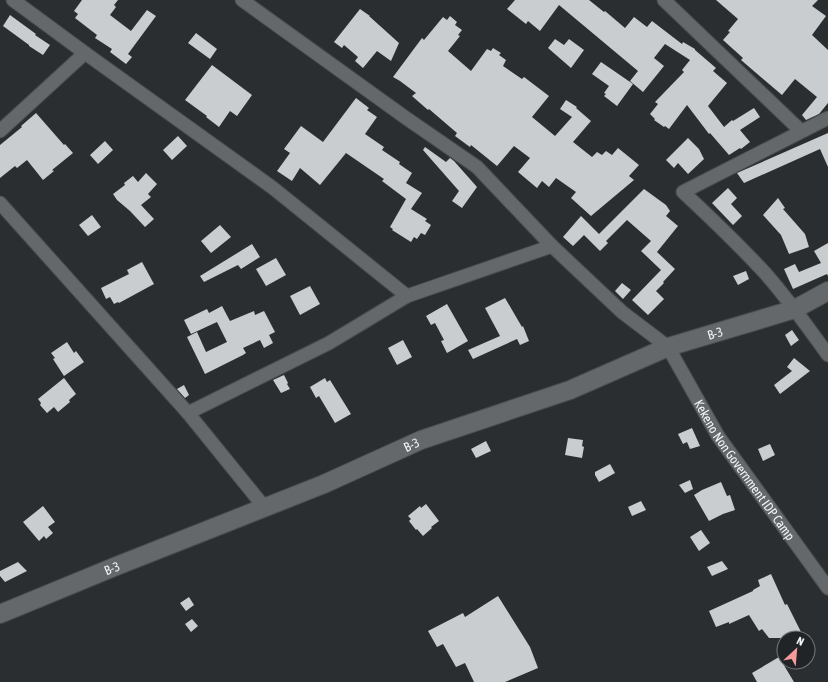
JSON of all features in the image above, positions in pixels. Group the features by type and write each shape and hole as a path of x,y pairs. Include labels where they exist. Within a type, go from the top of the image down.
{"main road":[{"name":"B-3","path":"1,612 324,484 421,440 570,390 668,347 795,309 828,291"}],"street":[{"path":"13,0 273,188 407,296"},
{"path":"242,0 477,167 552,246 622,312 668,347"},
{"path":"664,0 801,131"},
{"path":"0,131 85,53"},
{"path":"828,118 683,192 738,244 766,274 795,309 828,355"},
{"path":"0,203 188,413 265,508"},
{"path":"188,413 329,343 407,296 552,246"},
{"name":"Kekeno Non Government IDP Camp","path":"668,347 718,436 828,588"}],"building":[{"path":"82,0 118,0 114,5 116,7 110,15 131,31 147,10 156,16 128,54 132,57 126,64 110,52 112,49 95,38 97,35 75,18 78,14 74,11"},
{"path":"515,0 589,0 625,28 634,17 647,27 652,21 682,44 683,42 695,49 716,68 713,71 727,83 708,106 724,127 732,120 733,121 754,108 760,117 740,130 750,142 741,149 740,148 729,155 710,133 709,134 687,105 669,129 654,120 655,119 650,114 658,104 655,102 684,72 682,70 690,60 665,44 654,58 664,66 643,92 630,81 638,71 559,5 540,31 528,21 526,24 507,9"},
{"path":"716,0 818,0 812,6 826,16 812,35 828,50 828,103 819,114 806,120 802,115 817,97 795,79 782,95 741,60 743,58 723,40 738,19"},
{"path":"360,9 370,16 399,43 391,61 377,51 363,68 355,61 358,57 344,45 342,48 334,42"},
{"path":"10,15 50,45 43,55 3,26"},
{"path":"450,16 457,22 455,25 462,30 458,35 460,36 448,51 471,71 487,49 491,51 493,48 501,53 499,55 506,60 503,66 522,79 524,77 549,96 532,117 555,136 572,117 560,109 566,100 577,107 576,108 591,121 573,142 592,157 597,152 602,155 606,151 612,155 618,148 639,165 629,176 634,180 591,216 571,198 576,192 556,178 549,187 542,181 537,188 518,172 530,158 514,146 497,166 471,145 470,147 455,136 457,133 412,96 416,93 393,77 422,38 424,40 443,17 447,20"},
{"path":"196,33 217,49 210,59 188,43"},
{"path":"555,39 564,45 569,39 584,50 571,68 548,48"},
{"path":"601,62 633,84 617,106 604,96 606,94 604,93 609,86 592,74"},
{"path":"212,65 252,95 237,116 230,111 219,127 185,100"},
{"path":"356,98 369,108 367,110 377,117 365,134 384,147 382,150 400,162 399,164 412,173 406,183 422,193 411,209 427,219 425,221 431,225 425,235 421,233 417,239 414,237 411,242 392,230 393,229 390,227 406,199 382,181 384,179 346,153 320,185 300,168 292,181 277,171 290,153 284,149 301,126 323,142"},
{"path":"36,113 73,153 52,170 54,171 43,180 27,160 17,168 15,166 0,178 0,145"},
{"path":"828,133 828,167 820,149 744,183 737,173"},
{"path":"178,136 187,146 172,160 163,150"},
{"path":"688,138 699,149 704,159 688,174 678,163 674,168 666,160"},
{"path":"105,141 113,150 98,164 90,155"},
{"path":"425,147 446,162 450,158 454,161 477,187 462,208 452,201 459,191 423,150"},
{"path":"146,173 157,184 148,194 151,197 141,205 154,219 145,227 117,200 113,194 125,185 124,183 133,176 138,182"},
{"path":"728,188 737,198 731,204 742,216 733,225 712,203"},
{"path":"644,189 666,205 670,211 666,216 678,226 657,252 675,269 656,291 664,299 648,315 632,300 661,270 641,251 651,241 627,220 606,241 608,243 600,251 584,235 573,246 563,237 581,216 599,234"},
{"path":"778,198 785,208 783,209 805,234 809,247 789,254 781,235 763,215"},
{"path":"92,215 101,227 88,236 79,225"},
{"path":"220,225 231,237 211,253 201,241"},
{"path":"828,243 828,276 827,274 793,289 784,269 795,264 799,272 821,263 814,251"},
{"path":"252,244 260,257 241,269 238,265 204,282 200,276"},
{"path":"276,258 286,275 266,286 256,269"},
{"path":"142,262 154,284 119,303 114,304 110,297 106,299 101,288 129,274 127,270"},
{"path":"746,271 749,279 738,285 733,276"},
{"path":"622,283 631,290 623,299 615,291"},
{"path":"310,286 320,304 300,315 290,296"},
{"path":"505,298 522,327 523,326 529,341 520,345 517,339 473,359 468,350 500,336 485,308"},
{"path":"447,304 468,341 447,353 441,341 444,340 435,323 431,325 426,316"},
{"path":"222,306 230,321 254,311 255,315 264,311 275,332 269,335 273,343 264,348 260,340 243,348 246,353 243,355 205,374 187,337 197,332 206,352 227,342 217,322 191,334 184,320 207,309 209,313"},
{"path":"792,330 799,340 791,346 785,335"},
{"path":"403,340 412,357 397,365 388,348"},
{"path":"67,342 74,353 76,351 84,362 64,376 53,359 55,358 51,353"},
{"path":"794,358 810,371 780,394 774,385 792,371 787,367"},
{"path":"284,375 290,389 281,393 273,380"},
{"path":"64,378 76,394 69,400 70,402 58,412 54,407 47,413 40,405 41,403 38,399"},
{"path":"325,378 327,382 330,380 351,414 335,423 319,396 316,398 310,387"},
{"path":"184,385 189,395 185,398 177,389"},
{"path":"692,428 700,446 690,449 687,442 683,444 678,434"},
{"path":"568,438 583,440 582,446 584,447 582,458 565,455"},
{"path":"486,441 491,451 476,458 471,449"},
{"path":"770,444 775,455 763,461 758,449"},
{"path":"610,464 615,473 599,482 595,472"},
{"path":"690,480 693,489 685,493 679,485"},
{"path":"721,482 727,496 730,495 735,510 709,521 694,495"},
{"path":"641,501 646,510 632,516 628,507"},
{"path":"426,504 439,521 423,536 409,521 411,519 408,516 420,506 421,508"},
{"path":"43,506 55,522 48,527 53,533 46,539 44,536 39,541 23,522"},
{"path":"701,530 710,543 699,551 690,537"},
{"path":"722,561 728,569 712,576 707,567"},
{"path":"18,562 27,571 5,582 0,576 0,571"},
{"path":"771,574 785,605 787,604 800,630 776,630 776,638 769,638 762,629 759,631 749,615 729,624 729,622 716,627 709,611 753,591 760,586 758,580"},
{"path":"498,596 530,647 538,668 505,682 474,682 465,663 456,667 443,644 437,647 428,631 463,613 465,617"},
{"path":"189,597 194,605 186,611 180,603"},
{"path":"192,619 198,626 191,632 185,624"},
{"path":"776,659 776,670 787,670 794,682 757,682 752,673"}]}
